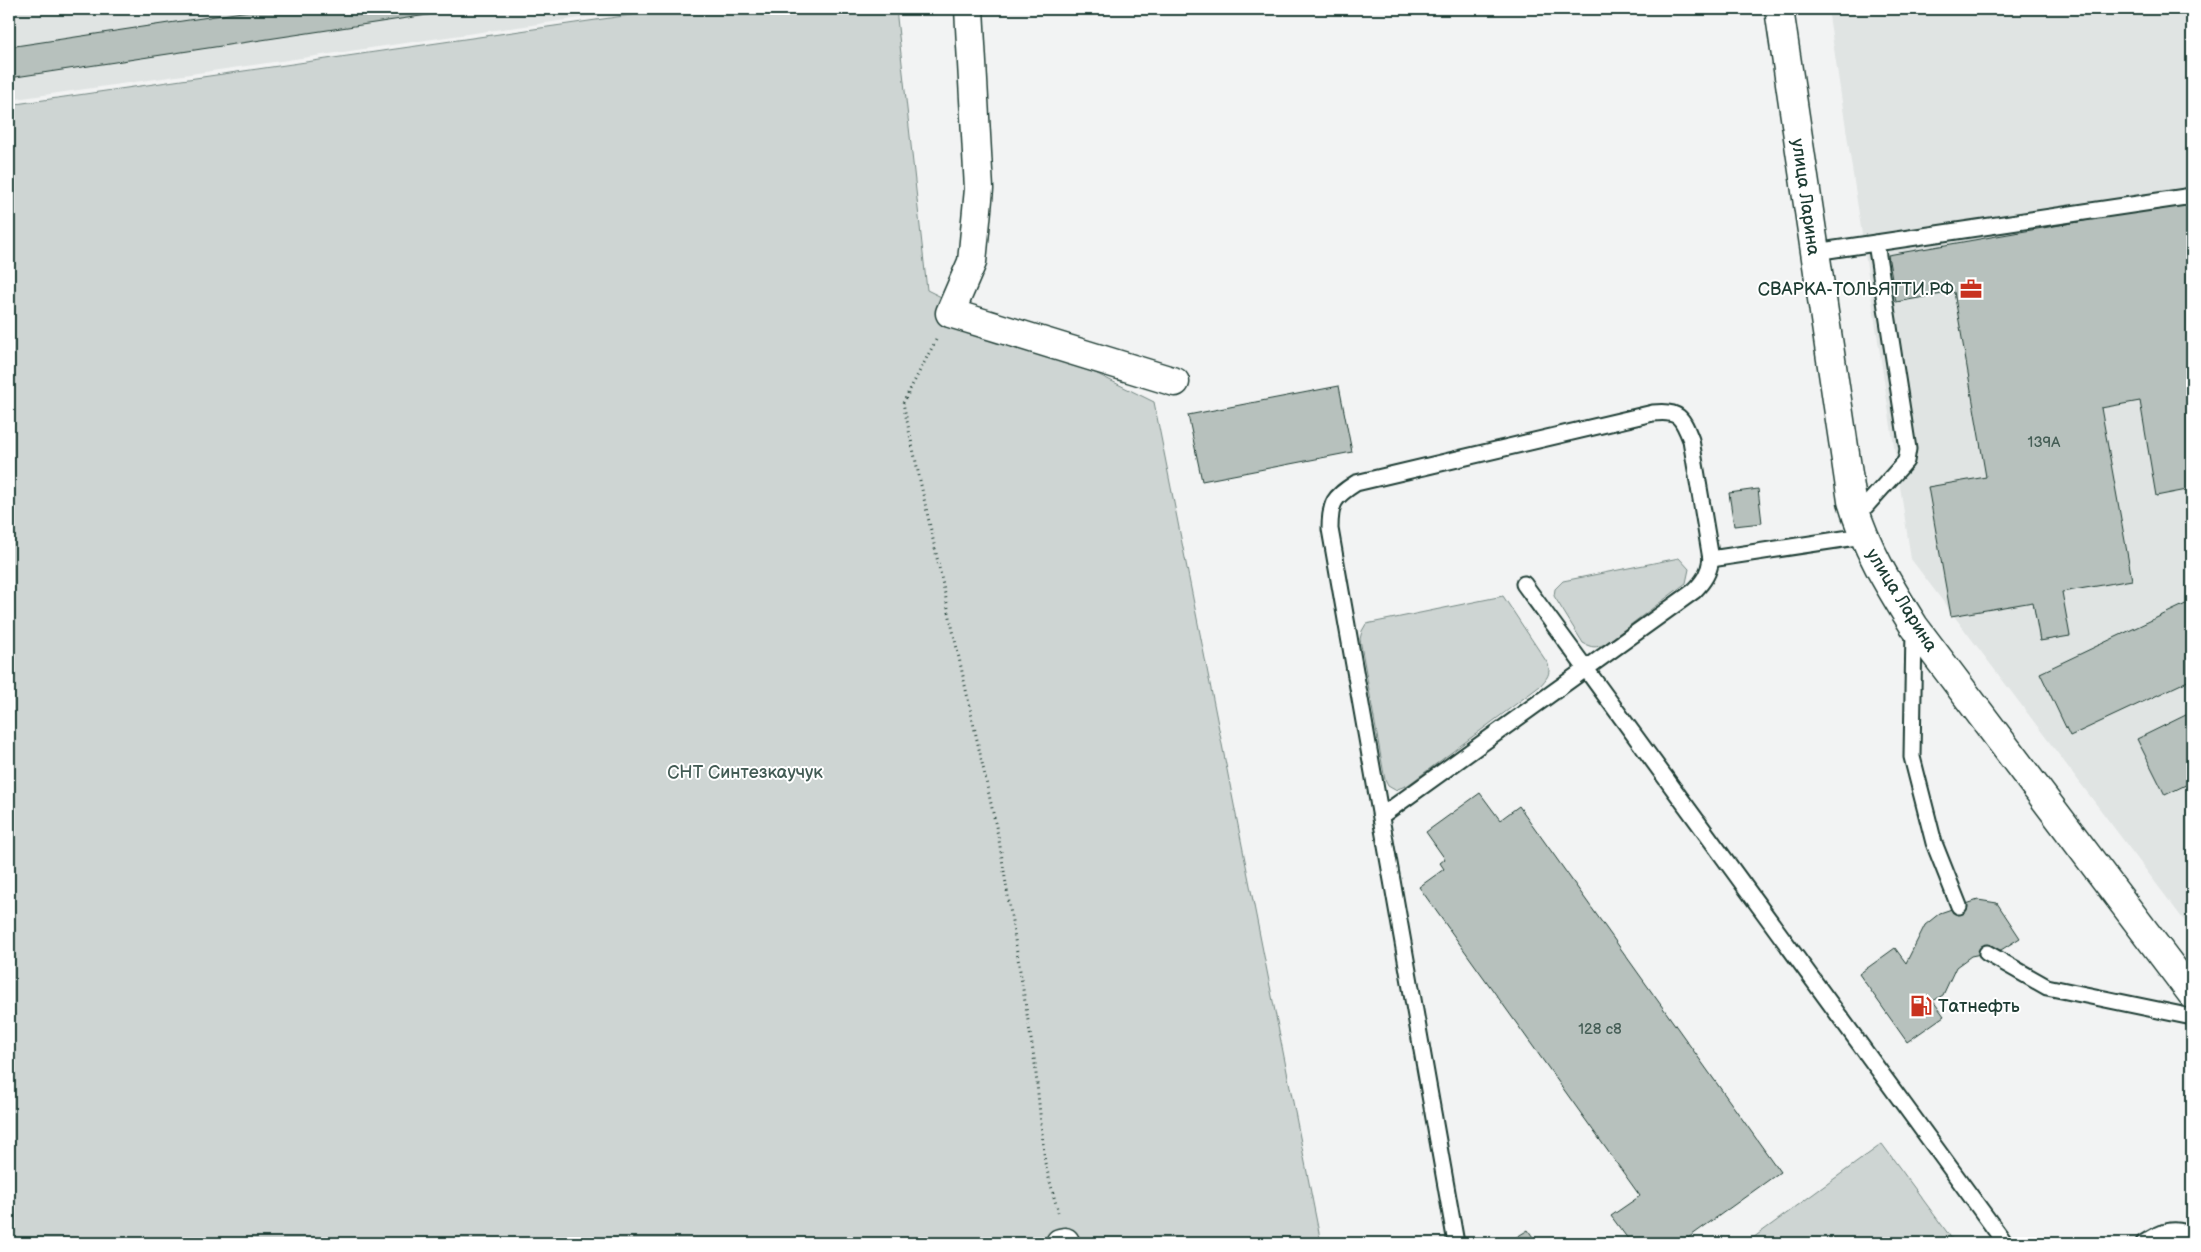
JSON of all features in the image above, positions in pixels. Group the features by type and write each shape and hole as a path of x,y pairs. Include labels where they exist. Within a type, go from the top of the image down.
{"main road":[{"path":"969,9 979,189 972,262 950,312 1175,382"},
{"name":"улица Ларина","path":"1779,9 1852,501 1860,526 1876,563 1914,626 2192,994"}],"lane":[{"path":"1815,252 2192,196"},
{"path":"1711,559 1860,526 1906,461 1908,449 1876,243"},
{"path":"1381,816 1694,591 1709,571 1711,559 1691,440 1684,424 1677,416 1669,411 1653,413 1356,483 1342,492 1334,500 1332,506 1330,529 1456,1243"},
{"path":"1524,584 2005,1243"},
{"path":"1914,626 1912,758 1934,843 1959,906"},
{"path":"1987,953 2047,987 2192,1017"},
{"path":"2144,1243 2159,1233 2168,1230 2179,1231 2192,1236"}],"path":[{"path":"950,312 903,403 999,840 1035,1064 1045,1163 1063,1242"}],"shaded area":[{"path":"9,9 642,9 9,100"},
{"path":"1828,9 2192,9 2192,931 1911,559"}],"green space":[{"name":"СНТ Синтезкаучук","path":"672,9 896,9 927,290 1154,402 1321,1243 9,1243 9,105"},
{"path":"1679,558 1689,569 1686,583 1605,644 1599,646 1592,647 1583,643 1554,596 1555,589 1563,581"},
{"path":"1503,596 1548,664 1549,673 1546,678 1540,686 1408,785 1395,790 1388,786 1385,780 1360,639 1366,624"},
{"path":"1882,1144 1955,1243 1746,1243"}],"building":[{"path":"262,9 467,9 9,78 9,47"},
{"path":"2192,202 2192,489 2156,496 2140,401 2101,408 2132,580 2062,592 2070,636 2040,641 2033,602 1951,616 1928,487 1986,477 1954,292 1896,302 1888,255"},
{"path":"1339,386 1352,452 1202,481 1188,415"},
{"path":"1758,489 1762,523 1734,526 1729,493"},
{"path":"2192,601 2192,679 2070,736 2040,673"},
{"path":"2192,712 2192,782 2165,795 2137,739"},
{"path":"1480,793 1500,820 1519,806 1780,1172 1681,1243 1631,1243 1611,1216 1640,1196 1419,887 1444,869 1440,863 1445,859 1426,832"},
{"path":"1978,900 1997,903 2020,938 2001,950 1971,956 1956,967 1943,995 1933,1001 1944,1016 1907,1042 1859,974 1895,948 1906,963 1925,925 1940,913"},
{"path":"1528,1230 1537,1243 1507,1243"}],"place":[{"name":"СВАРКА-ТОЛЬЯТТИ.РФ","path":"1971,289"},
{"name":"Татнефть","path":"1921,1006"}]}
